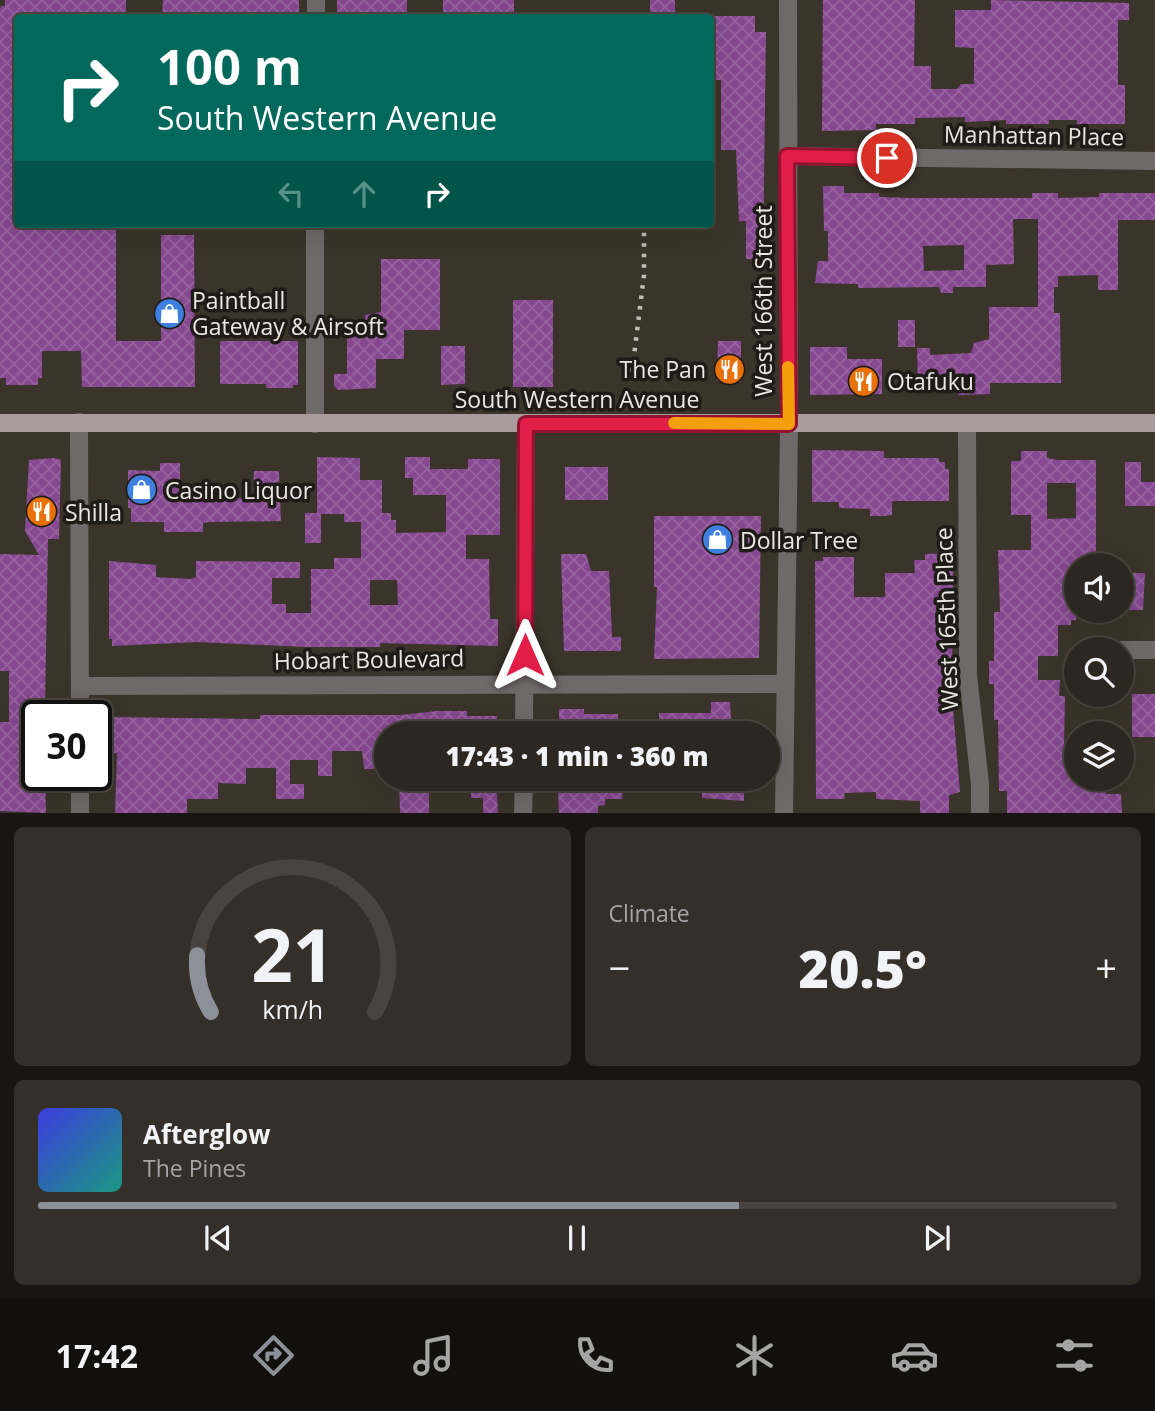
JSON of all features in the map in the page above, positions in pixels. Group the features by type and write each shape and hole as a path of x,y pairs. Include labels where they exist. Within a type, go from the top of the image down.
{"main road":[{"name":"South Western Avenue","path":"0,423 1155,422"}],"street":[{"name":"West 166th Street","path":"785,813 789,424 788,0"},
{"name":"Manhattan Place","path":"787,156 1155,160"},
{"path":"315,228 315,424"},
{"path":"79,422 80,700"},
{"name":"West 165th Place","path":"967,423 968,675 981,784 980,813"},
{"path":"524,721 526,424"},
{"path":"1134,650 1155,650"},
{"name":"Hobart Boulevard","path":"80,685 525,682 785,684"},
{"path":"80,791 80,813"},
{"path":"523,813 524,791"}],"building":[{"path":"5,0 126,0 126,14 14,14 14,228 116,228 116,341 161,341 161,235 194,235 195,387 82,387 81,351 42,351 42,378 38,378 38,385 6,385 6,378 0,378 0,10 1,6 5,6"},
{"path":"163,0 299,0 299,14 162,14"},
{"path":"337,0 407,0 407,14 337,14"},
{"path":"443,0 514,0 514,14 443,14"},
{"path":"650,0 675,0 675,14 650,14"},
{"path":"823,0 915,0 914,66 931,66 931,89 957,89 961,84 974,84 974,48 955,47 955,10 991,10 991,0 1129,3 1129,20 1118,20 1118,85 1125,85 1125,124 1077,124 1077,120 1049,120 1049,124 1006,124 1006,120 965,122 965,117 915,118 915,124 876,124 876,130 822,131"},
{"path":"714,16 755,16 755,32 766,32 763,259 746,259 746,221 739,221 736,150 721,150 721,80 714,80"},
{"path":"823,186 844,186 844,193 879,193 879,197 910,198 1032,198 1032,193 1058,193 1058,198 1099,197 1099,193 1155,193 1155,220 1118,220 1118,290 1098,290 1098,275 1058,276 1058,287 1054,287 1054,313 1060,313 1061,383 990,383 990,394 958,395 956,388 918,389 917,348 930,348 930,355 971,353 974,343 989,339 989,307 1038,307 1038,219 1013,219 1014,264 986,265 986,287 953,287 953,293 941,293 939,287 858,288 858,284 815,283 818,261 828,261 828,231 824,231","holes":["964,245 964,270 924,271 923,246"]},
{"path":"381,259 440,259 440,330 404,330 404,359 376,359 376,388 338,390 334,386 334,374 347,374 347,329 365,329 365,315 381,312"},
{"path":"513,300 553,300 553,387 513,387"},
{"path":"898,320 915,320 915,347 898,347"},
{"path":"220,341 298,341 298,385 293,385 293,388 266,388 266,384 220,384"},
{"path":"718,341 741,341 741,382 717,381"},
{"path":"441,346 465,346 465,384 441,385"},
{"path":"810,347 847,347 847,359 882,359 882,394 810,395"},
{"path":"812,450 884,451 884,458 939,458 939,462 945,462 945,469 949,469 949,501 892,501 892,515 885,516 870,516 870,509 839,508 839,502 812,502"},
{"path":"1021,451 1047,451 1047,458 1058,460 1096,460 1096,553 1064,553 1064,623 1071,625 1058,625 1058,656 1038,656 1038,680 1060,680 1059,696 1064,696 1064,791 1106,791 1106,794 1121,794 1122,813 1007,813 1007,791 999,791 998,720 994,720 994,684 989,684 989,661 994,661 994,612 1000,612 998,550 1031,550 1031,515 1011,515 1011,461 1021,461","holes":["1047,483 1076,483 1076,518 1047,519"]},
{"path":"317,457 360,458 360,480 382,480 382,513 391,513 391,520 396,520 396,533 446,532 446,495 413,495 413,478 405,478 405,457 430,457 430,469 468,469 468,459 500,459 500,535 466,535 466,559 489,559 490,619 498,619 498,646 380,643 380,647 306,647 197,642 112,646 112,639 109,639 109,561 156,565 156,577 191,579 196,577 196,561 300,562 300,578 272,578 272,604 286,604 286,613 311,613 311,569 334,569 334,558 361,558 361,522 344,522 344,514 321,514 321,543 305,543 305,513 317,513","holes":["370,580 397,580 398,605 370,605"]},
{"path":"29,460 61,460 59,539 48,539 45,700 21,700 21,791 45,791 46,813 0,811 0,722 9,722 9,671 0,671 0,554 39,555 25,531"},
{"path":"1125,462 1141,462 1141,482 1155,482 1155,506 1125,506"},
{"path":"160,463 180,463 180,499 253,498 254,471 279,471 281,521 210,522 203,523 203,532 164,532 164,522 131,522 131,508 128,508 128,470 160,471"},
{"path":"565,467 608,467 608,500 565,500"},
{"path":"654,516 761,516 759,658 654,659 657,587 654,587"},
{"path":"953,553 952,697 960,792 949,795 949,813 920,813 920,801 876,799 876,792 844,793 845,799 816,799 815,561 823,561 823,557 854,557 854,597 885,597 885,573 915,573 914,560 925,560 925,554"},
{"path":"561,554 586,554 591,571 609,571 612,637 621,637 621,651 564,651"},
{"path":"1134,573 1145,573 1143,610 1134,610"},
{"path":"1134,694 1155,694 1155,737 1134,737"},
{"path":"711,702 730,702 731,721 659,721 659,713 711,713"},
{"path":"559,709 584,709 584,714 618,714 618,721 559,721"},
{"path":"467,711 467,716 497,716 497,721 374,721 374,769 364,769 362,751 332,751 332,776 318,776 318,760 290,760 290,784 304,784 304,799 276,799 276,768 246,768 246,784 218,783 218,799 187,799 187,813 115,813 117,753 112,753 112,717 260,719 260,715 401,715"},
{"path":"399,791 429,791 429,813 400,813"},
{"path":"471,791 497,791 498,813 483,813 483,798 471,798"},
{"path":"558,791 622,791 622,799 605,799 605,805 598,806 598,813 559,813"},
{"path":"702,791 744,791 744,801 702,798"}],"railway":[{"path":"632,372 644,275 644,228"}],"slow traffic":[{"path":"674,423 789,424 788,367"}],"place":[{"name":"Paintball Gateway & Airsoft","path":"169,313"},
{"name":"The Pan","path":"729,369"},
{"name":"Otafuku","path":"864,381"},
{"name":"Casino Liquor","path":"142,490"},
{"name":"Shilla","path":"42,512"},
{"name":"Dollar Tree","path":"717,540"}],"route":[{"path":"525,655 526,424 789,424 787,156 887,158"}]}
